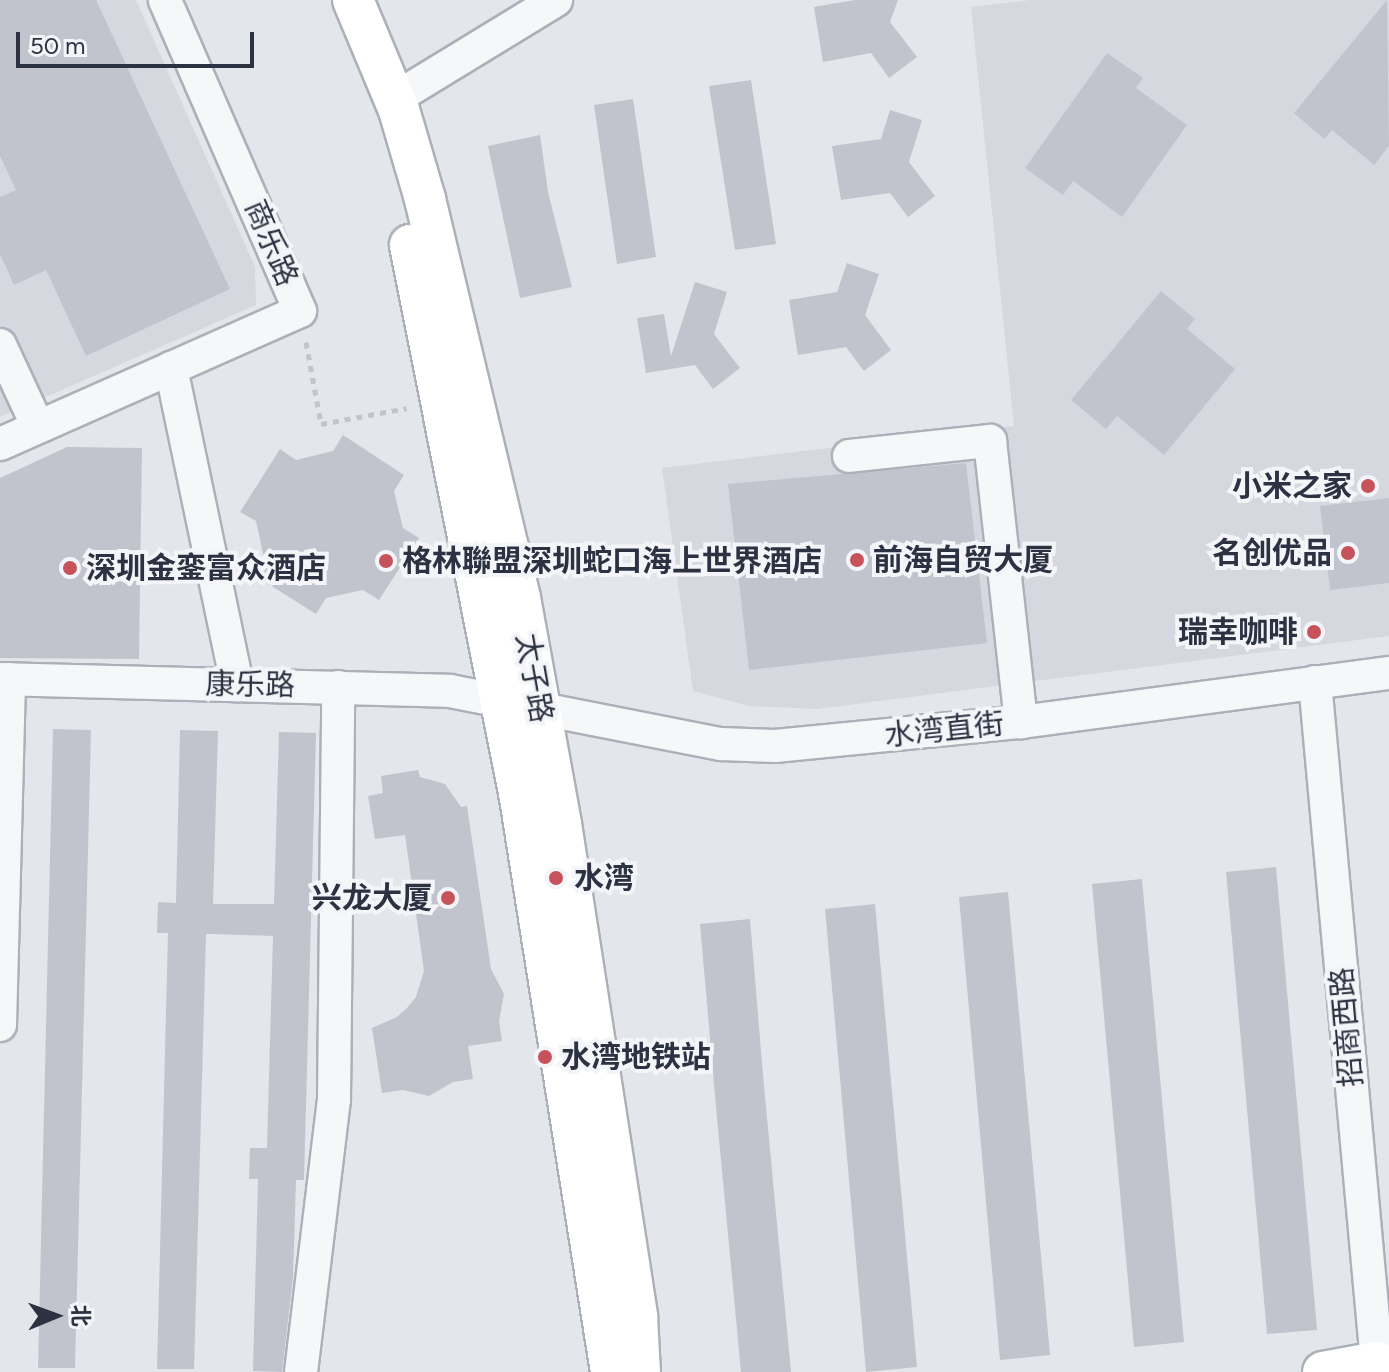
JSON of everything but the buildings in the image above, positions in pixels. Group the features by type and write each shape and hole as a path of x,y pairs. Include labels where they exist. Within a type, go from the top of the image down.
{"main road":[{"name":"太子路","path":"325,0 370,105 390,167 417,275 439,402 500,698 551,979 611,1372"},
{"name":"太子路","path":"353,0 394,99 425,199 520,598 557,795 637,1317 640,1372"},
{"path":"1323,1372 1382,1367"}],"street":[{"name":"商乐路","path":"0,444 300,311 165,0"},
{"path":"394,99 556,0"},
{"path":"0,345 38,427"},
{"path":"171,368 237,685"},
{"path":"849,456 990,441 1021,722"},
{"name":"水湾直街","path":"500,698 697,739 748,746 807,744 1021,722 1389,673"},
{"path":"0,1025 4,679"},
{"name":"康乐路","path":"4,679 433,689 500,698"},
{"name":"招商西路","path":"1315,682 1382,1367"},
{"path":"301,1372 334,1100 338,687"}],"path":[{"path":"300,311 321,424 439,402"}],"shaded area":[{"path":"0,0 136,0 255,267 256,305 0,417"},
{"path":"1030,0 1389,0 1389,636 817,709 749,706 693,691 662,468 1014,426 971,7"}],"place":[{"name":"小米之家","path":"1368,486"},
{"name":"名创优品","path":"1348,553"},
{"name":"前海自贸大厦","path":"857,560"},
{"name":"格林聯盟深圳蛇口海上世界酒店","path":"386,561"},
{"name":"深圳金銮富众酒店","path":"70,568"},
{"name":"瑞幸咖啡","path":"1314,632"},
{"name":"水湾","path":"556,878"},
{"name":"兴龙大厦","path":"448,898"},
{"name":"水湾地铁站","path":"545,1057"}]}
